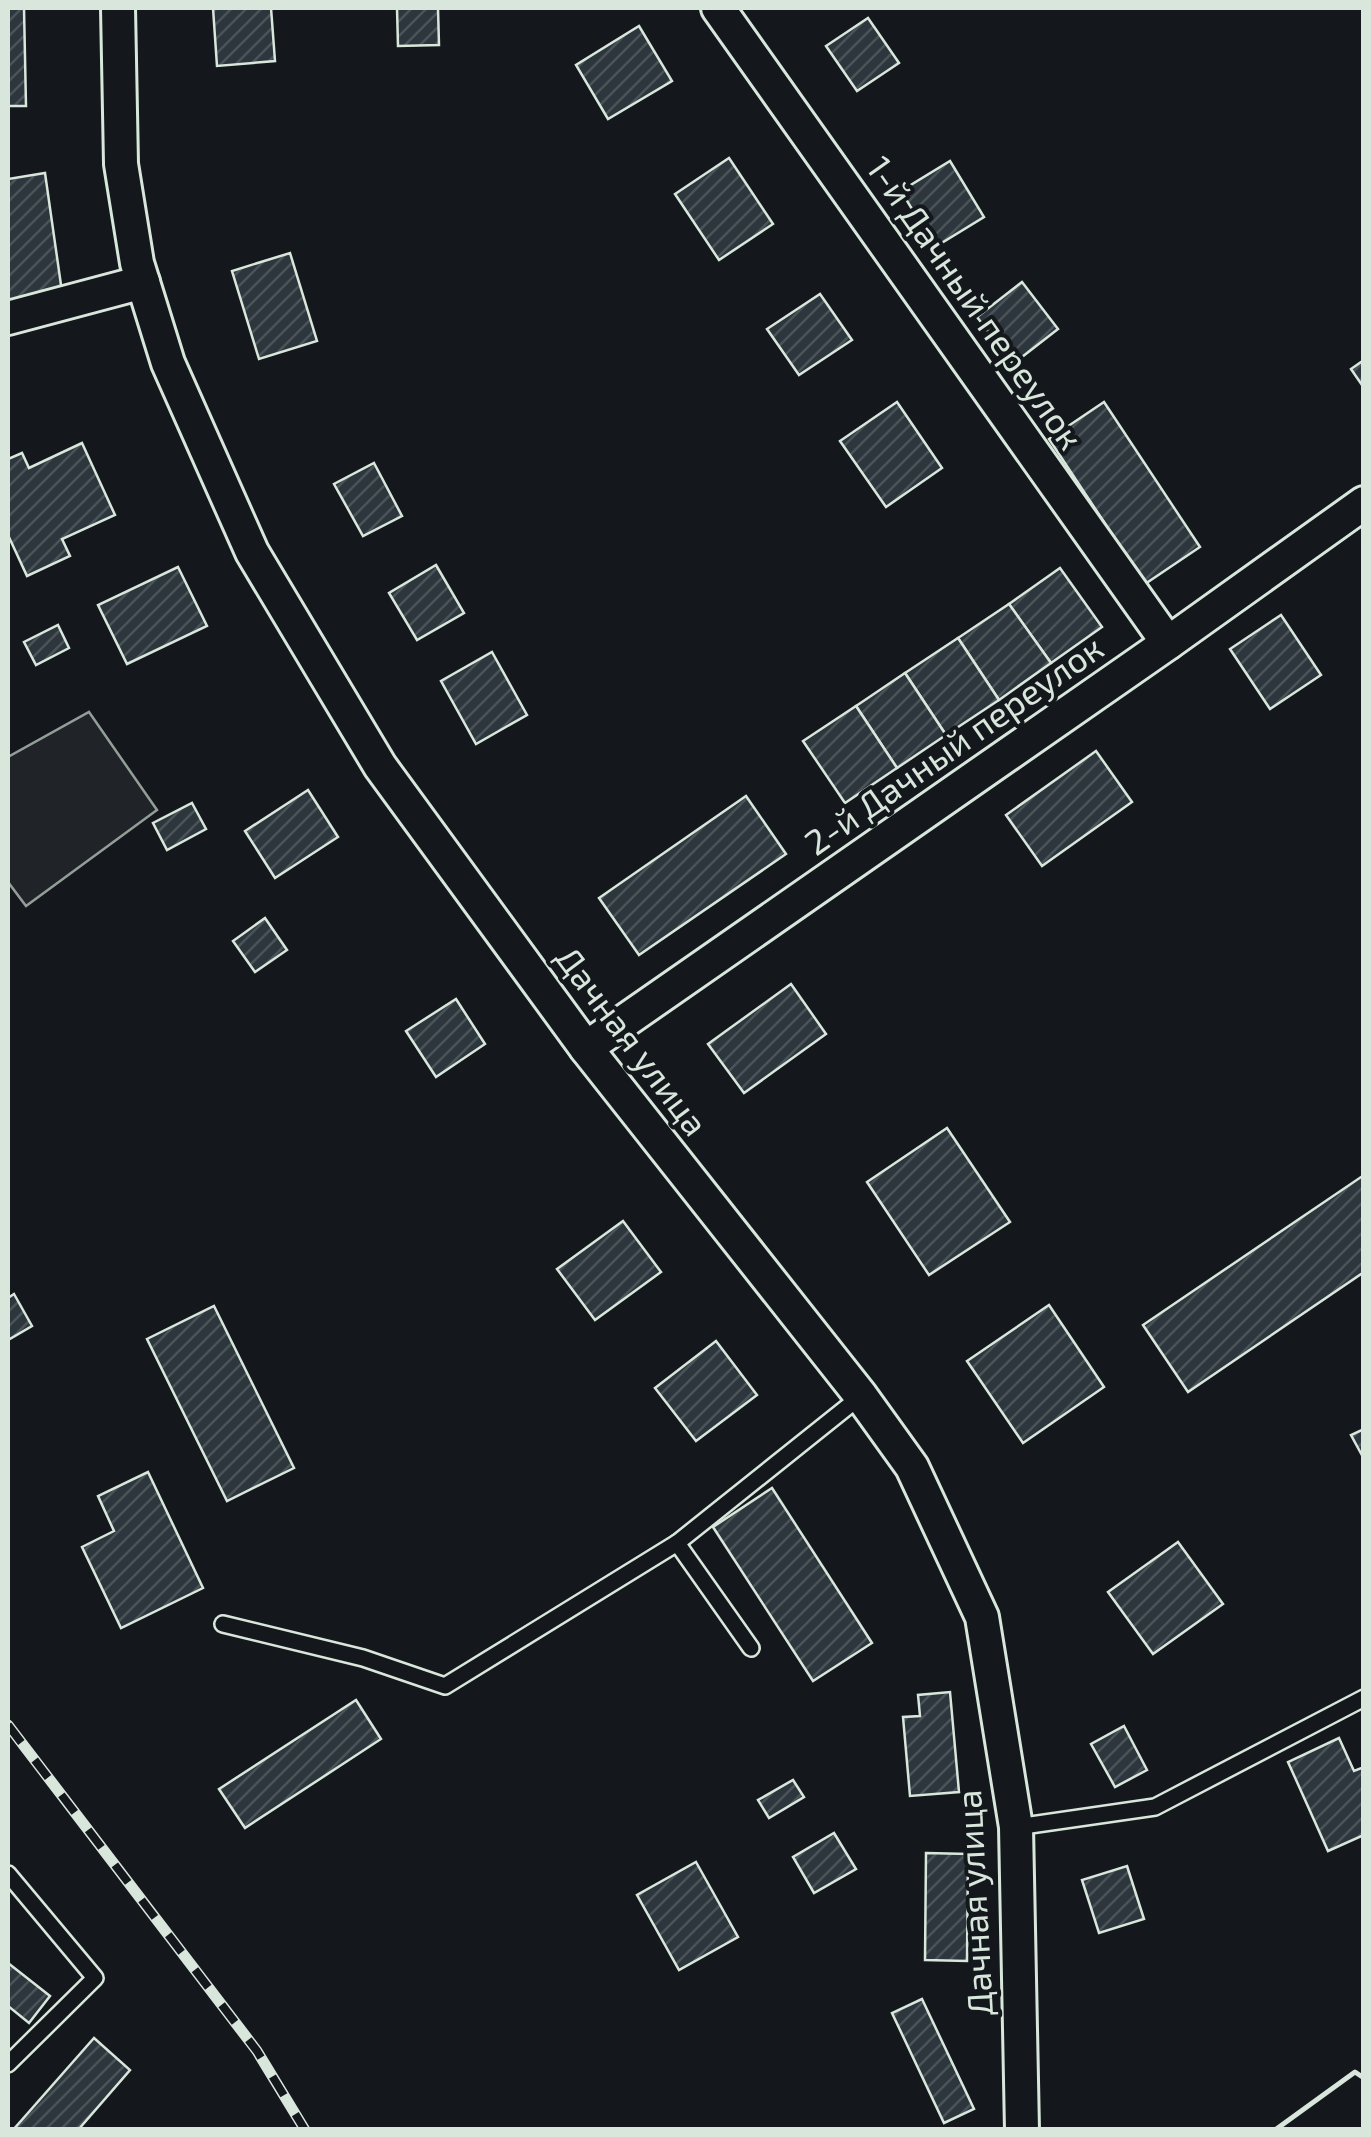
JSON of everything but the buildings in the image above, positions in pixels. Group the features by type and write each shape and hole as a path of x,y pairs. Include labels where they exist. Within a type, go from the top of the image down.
{"street":[{"name":"Дачная улица","path":"118,8 121,164 143,282 168,362 252,552 380,766 586,1048 861,1396 912,1468 982,1617 1016,1827 1022,2130"},
{"name":"1-й Дачный переулок","path":"718,8 1168,643"},
{"path":"8,318 143,282"},
{"name":"2-й Дачный переулок","path":"586,1048 1364,503"}],"lane":[{"path":"222,1624 364,1658 445,1686 677,1543 861,1396"},
{"path":"677,1543 751,1648"},
{"path":"1016,1827 1155,1807 1364,1698"},
{"path":"8,1874 96,1978 8,2064"}],"shaded area":[{"path":"89,712 157,810 26,906 8,882 8,757"}],"railway":[{"path":"8,1725 257,2051 305,2130"}],"wall":[{"path":"1275,2130 1355,2072 1364,2078"}]}
